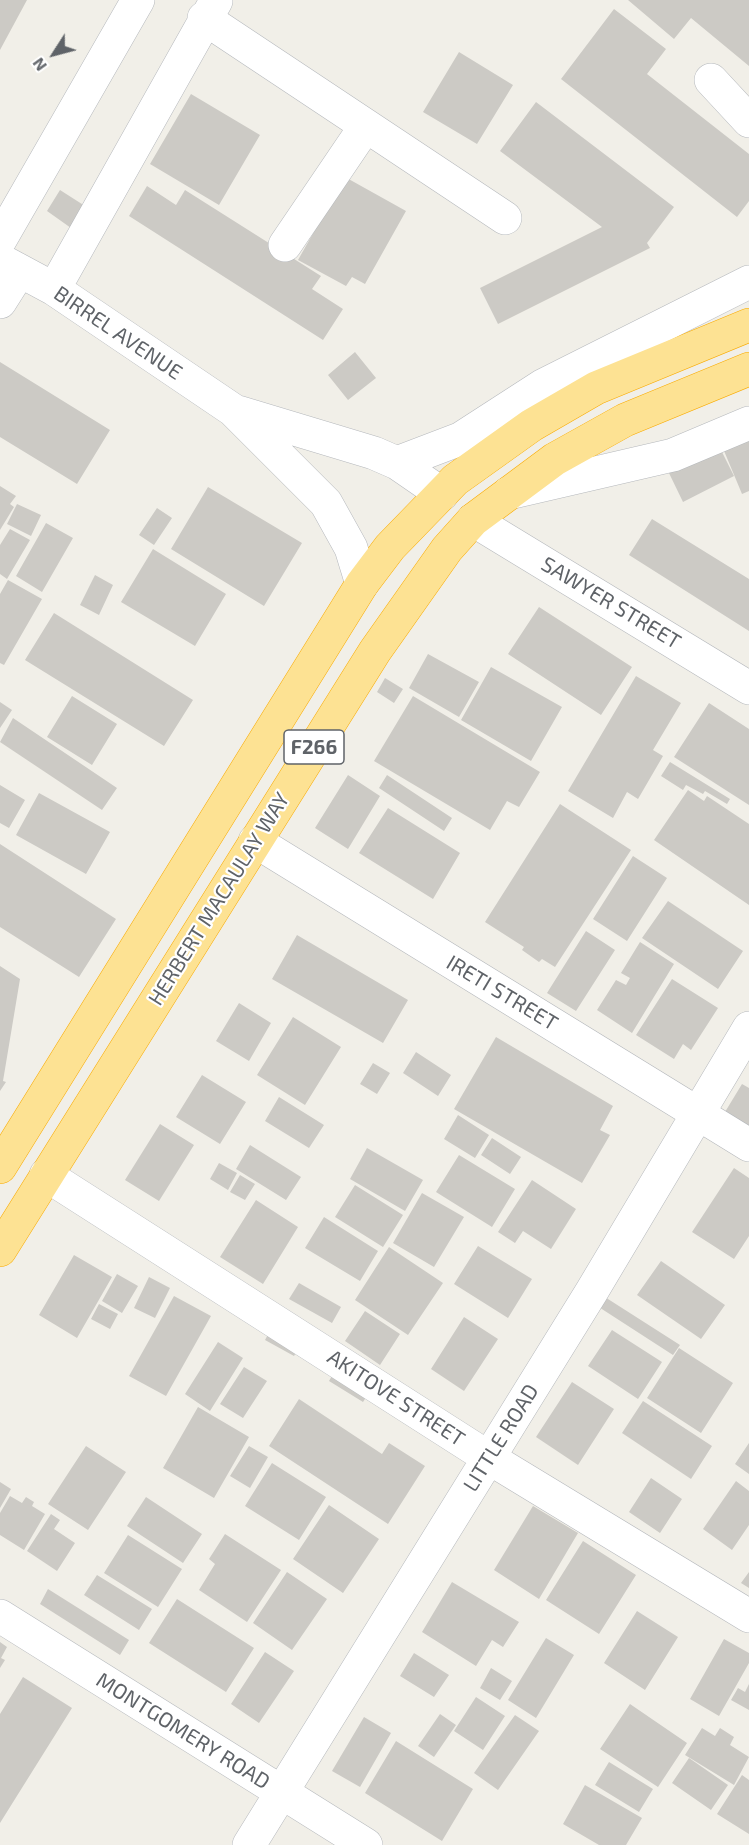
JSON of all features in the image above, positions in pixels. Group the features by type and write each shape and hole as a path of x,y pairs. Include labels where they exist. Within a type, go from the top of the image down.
{"highway":[{"name":"HERBERT MACAULAY WAY","path":"0,1167 362,584 390,547 449,487 532,425 596,388 749,325"},
{"name":"HERBERT MACAULAY WAY","path":"0,1250 375,651 447,549 472,520 555,459 625,420 749,369"}],"street":[{"path":"0,240 138,0"},
{"path":"54,289 210,9 365,128 504,218"},
{"path":"711,80 749,122"},
{"path":"285,245 365,128"},
{"path":"0,302 9,266"},
{"name":"BIRREL AVENUE","path":"9,266 54,289 233,410"},
{"path":"397,463 460,439 542,386 749,282"},
{"path":"233,410 374,453 449,487 460,439"},
{"path":"233,410 326,503 351,548 362,584"},
{"path":"509,493 673,455 749,423"},
{"name":"SAWYER STREET","path":"472,520 749,688"},
{"name":"IRETI STREET","path":"255,842 749,1145"},
{"name":"LITTLE ROAD","path":"249,1845 592,1291 749,1028"},
{"name":"AKITOVE STREET","path":"46,1175 489,1458 749,1616"},
{"name":"MONTGOMERY ROAD","path":"0,1616 366,1845"}],"building":[{"path":"0,0 27,0 0,50"},
{"path":"628,0 749,0 749,66 691,18 674,39"},
{"path":"614,9 666,49 647,74 749,154 749,201 737,217 561,79"},
{"path":"459,52 513,85 477,144 423,112"},
{"path":"191,94 260,135 219,205 150,164"},
{"path":"536,102 674,207 647,243 650,248 498,324 480,288 602,227 500,151"},
{"path":"345,177 406,211 365,284 352,277 346,286 298,260"},
{"path":"147,186 176,205 185,190 321,276 312,289 343,309 323,340 129,216"},
{"path":"60,190 85,206 71,228 47,211"},
{"path":"355,352 376,378 348,400 328,375"},
{"path":"0,362 110,430 77,484 0,437"},
{"path":"749,435 749,491 742,494 722,446"},
{"path":"719,446 734,476 683,502 668,471"},
{"path":"0,486 16,496 10,504 14,507 0,530"},
{"path":"208,487 302,543 264,606 171,549"},
{"path":"17,504 41,515 31,536 7,524"},
{"path":"157,508 172,518 154,545 139,535"},
{"path":"652,519 749,579 749,631 629,555"},
{"path":"46,523 73,538 42,592 16,576"},
{"path":"10,529 30,540 7,579 0,574 0,545"},
{"path":"153,549 226,594 195,646 121,602"},
{"path":"95,575 113,585 99,615 80,605"},
{"path":"8,580 42,599 4,665 0,663 0,594"},
{"path":"539,607 632,667 601,715 508,654"},
{"path":"54,613 193,700 164,746 25,660"},
{"path":"428,654 479,682 459,717 409,688"},
{"path":"491,667 562,707 531,761 461,720"},
{"path":"636,676 681,703 653,750 663,756 638,799 627,792 613,818 568,791"},
{"path":"385,678 403,689 394,703 377,692"},
{"path":"72,696 117,724 92,765 47,737"},
{"path":"413,696 540,772 519,807 507,801 490,830 374,761"},
{"path":"0,702 12,710 0,728"},
{"path":"709,703 749,729 749,805 674,757"},
{"path":"13,718 117,788 102,810 0,742"},
{"path":"670,762 730,799 727,804 705,791 703,794 686,785 683,790 661,776"},
{"path":"348,775 380,796 348,849 315,828"},
{"path":"387,775 452,818 444,831 379,788"},
{"path":"0,785 25,800 9,828 0,823"},
{"path":"688,790 704,801 707,796 749,824 749,905 654,840"},
{"path":"39,793 110,832 86,874 16,835"},
{"path":"560,804 631,850 555,967 542,959 539,962 522,950 524,947 485,922"},
{"path":"388,808 460,853 433,899 359,853"},
{"path":"0,844 116,919 79,977 0,927"},
{"path":"633,856 667,878 627,941 593,919"},
{"path":"668,901 743,951 718,989 642,938"},
{"path":"586,931 615,950 576,1011 547,993"},
{"path":"297,935 408,1000 383,1043 272,979"},
{"path":"640,942 674,964 632,1033 597,1010 616,980 626,985 630,978 621,973"},
{"path":"0,966 20,979 3,1081 6,1082 0,1091"},
{"path":"672,979 718,1008 691,1050 683,1044 674,1059 636,1035"},
{"path":"239,1003 271,1023 249,1061 216,1041"},
{"path":"293,1017 341,1047 305,1105 257,1075"},
{"path":"496,1037 613,1106 600,1130 610,1135 582,1183 454,1109"},
{"path":"416,1052 451,1075 438,1096 403,1073"},
{"path":"373,1063 390,1073 377,1094 360,1084"},
{"path":"202,1075 246,1102 220,1144 176,1117"},
{"path":"742,1084 749,1088 749,1127 725,1112"},
{"path":"279,1097 324,1125 309,1148 265,1121"},
{"path":"458,1115 489,1135 475,1158 444,1139"},
{"path":"160,1124 194,1145 159,1201 125,1180"},
{"path":"492,1138 521,1157 510,1174 481,1155"},
{"path":"250,1145 301,1177 286,1200 236,1169"},
{"path":"367,1148 423,1180 405,1211 350,1179"},
{"path":"459,1155 515,1189 492,1227 436,1192"},
{"path":"219,1163 237,1173 228,1190 210,1179"},
{"path":"734,1168 749,1178 749,1236 734,1259 692,1232"},
{"path":"240,1175 255,1184 245,1200 230,1192"},
{"path":"532,1180 576,1209 551,1249 523,1231 515,1243 498,1232"},
{"path":"355,1185 403,1215 383,1247 335,1217"},
{"path":"422,1193 464,1217 434,1267 393,1243"},
{"path":"256,1200 298,1227 263,1284 220,1257"},
{"path":"324,1217 378,1251 360,1281 305,1248"},
{"path":"478,1246 532,1279 508,1318 454,1284"},
{"path":"389,1247 443,1283 408,1335 355,1300"},
{"path":"74,1255 112,1277 77,1338 39,1315"},
{"path":"661,1261 725,1305 701,1339 637,1295"},
{"path":"117,1274 138,1286 122,1313 102,1301"},
{"path":"149,1277 170,1288 155,1318 134,1308"},
{"path":"299,1283 341,1307 332,1323 289,1299"},
{"path":"597,1292 680,1345 673,1355 591,1302"},
{"path":"174,1296 211,1316 166,1396 129,1376"},
{"path":"99,1304 118,1314 110,1329 91,1319"},
{"path":"365,1311 400,1334 380,1365 345,1341"},
{"path":"464,1317 498,1339 464,1391 431,1369"},
{"path":"272,1327 302,1343 294,1356 265,1340"},
{"path":"612,1330 662,1362 638,1399 588,1366"},
{"path":"218,1342 243,1358 210,1411 185,1394"},
{"path":"679,1348 733,1383 701,1433 647,1398"},
{"path":"244,1367 267,1381 243,1418 220,1404"},
{"path":"337,1367 372,1388 363,1402 329,1381"},
{"path":"572,1382 614,1409 578,1465 536,1437"},
{"path":"299,1399 382,1454 389,1443 425,1466 388,1524 269,1446"},
{"path":"643,1401 712,1446 691,1479 622,1433"},
{"path":"198,1407 249,1437 214,1498 163,1468"},
{"path":"749,1443 749,1474 735,1464"},
{"path":"86,1446 126,1472 88,1530 48,1504"},
{"path":"249,1446 268,1457 250,1488 230,1476"},
{"path":"272,1463 326,1497 299,1540 245,1506"},
{"path":"651,1478 682,1499 660,1533 629,1512"},
{"path":"736,1481 749,1491 749,1525 732,1550 703,1529"},
{"path":"0,1482 11,1489 0,1508"},
{"path":"10,1496 22,1503 26,1497 34,1502 32,1506 45,1514 24,1550 0,1535 0,1513"},
{"path":"146,1497 202,1534 183,1563 127,1526"},
{"path":"329,1505 379,1539 343,1593 293,1559"},
{"path":"533,1506 578,1533 539,1599 494,1570"},
{"path":"51,1514 60,1520 54,1529 75,1543 57,1571 27,1551"},
{"path":"225,1534 281,1570 247,1622 199,1590 215,1564 209,1559"},
{"path":"128,1535 182,1569 158,1607 104,1573"},
{"path":"583,1541 636,1575 599,1634 546,1600"},
{"path":"287,1572 327,1599 292,1650 253,1623"},
{"path":"749,1572 749,1588 741,1583"},
{"path":"97,1575 152,1609 139,1630 84,1595"},
{"path":"452,1582 519,1622 503,1647 492,1640 476,1666 422,1632"},
{"path":"48,1589 129,1640 120,1655 40,1604"},
{"path":"177,1599 254,1648 226,1692 149,1643"},
{"path":"637,1611 678,1637 645,1690 604,1663"},
{"path":"546,1638 574,1655 536,1718 508,1700"},
{"path":"724,1639 749,1653 749,1663 719,1716 690,1699"},
{"path":"0,1642 7,1647 1,1658 5,1660 0,1668"},
{"path":"265,1652 294,1671 259,1723 231,1704"},
{"path":"414,1653 449,1675 434,1697 400,1676"},
{"path":"491,1668 512,1681 500,1700 480,1688"},
{"path":"23,1677 72,1708 0,1823 0,1714"},
{"path":"749,1684 749,1710 731,1700 738,1688 745,1692"},
{"path":"476,1697 505,1716 483,1750 454,1731"},
{"path":"630,1704 687,1743 658,1787 600,1749"},
{"path":"440,1714 456,1725 434,1757 418,1746"},
{"path":"515,1715 539,1731 498,1790 474,1773"},
{"path":"364,1717 391,1733 360,1787 332,1771"},
{"path":"702,1728 715,1736 720,1728 734,1737 730,1745 749,1757 734,1785 685,1755"},
{"path":"396,1741 473,1789 442,1841 365,1793"},
{"path":"689,1758 728,1785 711,1810 672,1783"},
{"path":"609,1762 653,1789 639,1812 595,1785"},
{"path":"742,1775 749,1780 749,1834 717,1814"},
{"path":"585,1785 642,1818 626,1845 599,1845 563,1824"}]}
